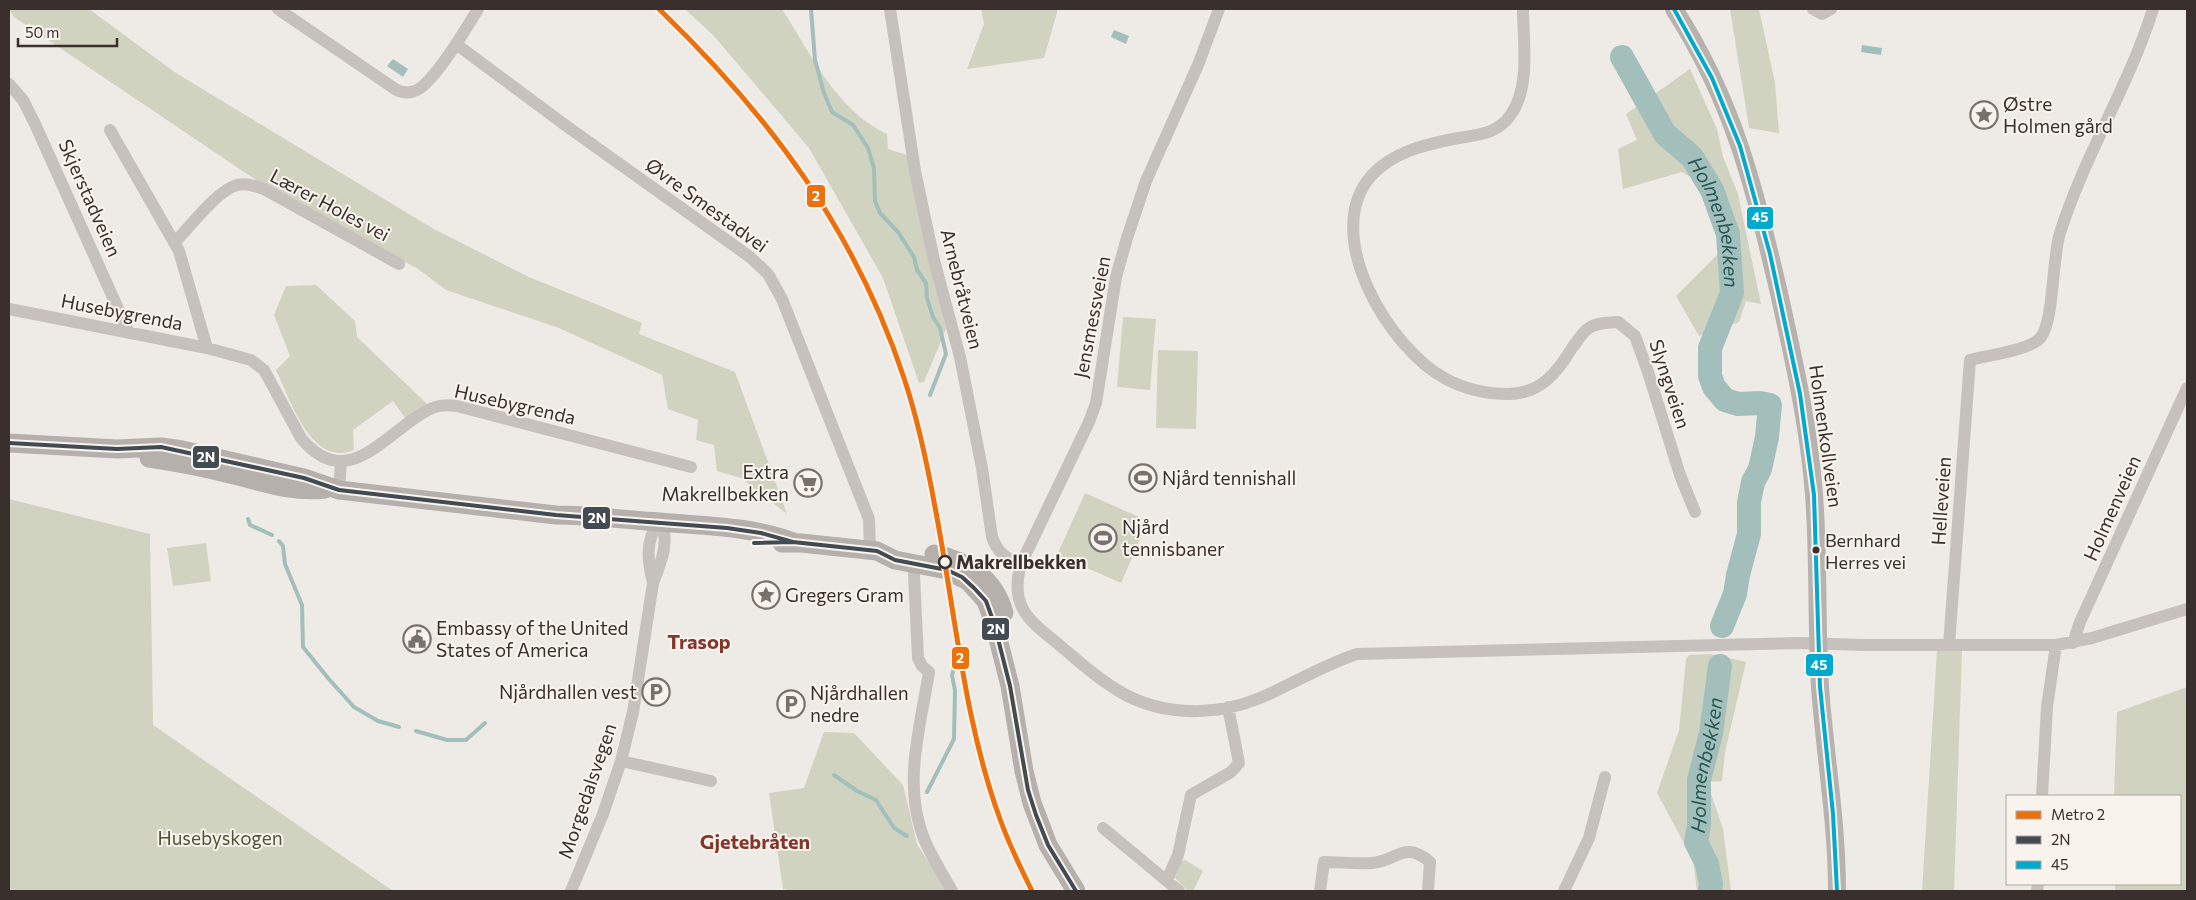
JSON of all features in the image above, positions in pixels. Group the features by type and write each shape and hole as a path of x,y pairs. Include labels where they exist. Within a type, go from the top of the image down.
{"main road":[{"name":"Holmenkollveien","path":"1674,9 1711,73 1740,142 1756,196 1804,406 1810,449 1816,529 1821,695 1835,828 1837,891"},
{"path":"9,443 117,449 140,456 216,470 304,492 335,490 556,515 590,516 659,530 770,533 793,542 874,551 895,560 933,560 966,572 979,572 1003,608 1011,643 1010,686 1024,771 1034,809 1048,845 1076,891"}],"street":[{"path":"278,9 401,92 410,92 421,88 456,44 478,9"},
{"name":"Arnebråtveien","path":"890,9 915,171 934,260 960,357 982,468 992,537 994,544 1003,556 1021,564"},
{"name":"Jensmessveien","path":"1219,9 1194,72 1146,181 1116,277 1096,403 1021,564 1018,576 1018,598 1024,612 1037,628 1110,686 1141,702 1157,707 1190,711 1216,710 1228,707"},
{"name":"Slyngveien","path":"1523,9 1523,81 1518,100 1512,113 1503,125 1489,132 1427,145 1402,153 1372,174 1361,189 1355,205 1353,226 1363,276 1380,309 1404,345 1426,365 1446,379 1479,391 1509,394 1521,393 1535,388 1555,373 1588,328 1596,324 1618,322 1635,336 1680,475 1695,512"},
{"path":"1812,9 1822,14 1832,9"},
{"name":"Helleveien","path":"1949,645 1970,360 2029,346 2040,339 2043,334 2048,318 2055,251 2060,234 2074,197 2144,39 2153,9"},
{"name":"Øvre Smestadvei","path":"456,44 617,163 750,257 768,274 782,299 869,519 874,551"},
{"name":"Skjerstadveien","path":"9,84 23,100 35,124 130,333"},
{"path":"110,130 175,242 184,264 207,348"},
{"name":"Lærer Holes vei","path":"175,242 224,191 236,185 249,184 264,189 399,264"},
{"name":"Husebygrenda","path":"9,309 207,348 240,356 258,364 270,380 294,427 308,447 328,459 353,460 368,454 429,410 443,405 457,406 691,467"},
{"name":"Holmenveien","path":"2073,642 2080,622 2187,388"},
{"path":"335,490 341,461"},
{"name":"Morgedalsvegen","path":"571,891 603,814 621,761 633,712 653,583 649,555 659,530"},
{"path":"914,574 918,658 922,666 929,672 913,776 914,802 921,831 952,891"},
{"path":"1167,880 1178,855 1191,796 1231,772 1239,763 1228,707 1258,699 1337,660 1357,654 1819,643 1865,645 2056,645 2073,642 2187,609"},
{"path":"2042,795 2047,707 2056,645"},
{"path":"621,761 711,781"},
{"path":"1564,891 1589,838 1605,777"},
{"path":"1103,828 1179,891"},
{"path":"1320,891 1324,862 1373,863 1401,853 1419,853 1430,862 1428,891"}],"green space":[{"path":"9,9 89,9 176,73 432,228 529,277 642,323 639,334 735,372 787,514 741,478 717,471 714,445 696,440 698,420 668,409 662,375 559,328 446,290 418,269 259,182 14,17"},
{"path":"685,9 782,9 826,79 839,96 869,124 887,134 888,149 907,155 946,329 924,382 919,383 883,278 809,148 714,36"},
{"path":"981,9 1058,9 1044,58 967,69 984,24"},
{"path":"1730,9 1759,9 1775,83 1779,133 1749,128"},
{"path":"1690,69 1717,129 1723,157 1738,194 1761,304 1746,301 1739,322 1699,336 1676,296 1734,238 1722,194 1682,172 1623,189 1618,149 1637,140 1626,114"},
{"path":"316,285 355,321 357,337 427,404 406,419 393,401 353,430 354,450 339,453 326,449 314,440 304,428 295,413 276,370 290,356 274,315 286,286"},
{"path":"1123,317 1156,319 1150,390 1117,387"},
{"path":"1158,350 1198,351 1196,429 1156,428"},
{"name":"Njård tennisbaner","path":"1085,493 1148,521 1121,583 1057,555"},
{"name":"Husebyskogen","path":"9,499 150,534 153,725 393,891 9,891"},
{"path":"206,543 211,581 173,586 167,548"},
{"path":"1937,651 1962,651 1954,891 1922,891"},
{"path":"1711,654 1746,662 1725,752 1722,781 1707,782 1723,829 1731,891 1697,891 1693,860 1657,793 1679,730 1686,659 1689,655"},
{"path":"2187,687 2187,891 2115,891 2115,885 2181,885 2181,795 2114,795 2117,712"},
{"path":"824,732 854,733 903,785 917,844 947,891 793,891 783,889 769,793 804,788"},
{"path":"1185,860 1203,871 1193,891 1188,891 1175,878 1181,861"}],"water":[{"path":"1114,30 1129,36 1126,44 1111,37"},
{"path":"1862,45 1882,48 1881,55 1861,52"},
{"path":"393,59 408,69 403,77 387,66"}],"waterway":[{"name":"Makrellbekken","path":"811,9 815,60 824,93 832,112 853,125 868,148 874,168 875,201 880,213 898,232 914,257 917,270 926,283 927,298 933,317 940,328 946,354 930,395"},
{"name":"Holmenbekken","path":"1622,57 1665,134 1692,157 1712,190 1728,234 1732,293 1710,348 1710,376 1714,387 1725,400 1738,404 1760,403 1770,405 1767,437 1760,469 1753,482 1749,502 1749,534 1735,594 1722,626"},
{"path":"248,519 250,525 272,535"},
{"path":"279,541 283,546 285,564 302,605 303,647 354,707 378,721 399,727"},
{"name":"Makrellbekken","path":"927,792 954,739 955,691 952,675 955,665 954,655"},
{"name":"Holmenbekken","path":"1710,891 1711,884 1707,864 1696,842 1699,825 1699,780 1711,733 1720,666"},
{"path":"416,731 447,740 466,740 485,723"},
{"path":"834,775 857,791 876,800 894,828 907,836"}],"metro line":[{"name":"2","path":"659,9 737,91 805,178 834,224 861,273 884,324 904,378 918,426 932,491 977,743 1000,819 1032,891"}],"transit line":[{"name":"45","path":"1674,9 1712,78 1740,146 1770,254 1800,394 1814,495 1820,687 1833,814 1837,891"},
{"name":"2N","path":"9,443 117,449 161,447 304,478 339,490 556,515 727,528 761,533 793,542"},
{"name":"2N","path":"754,543 793,542 877,551 895,560 947,570 962,577 974,588 986,601 994,623 1010,686 1028,790 1036,815 1048,845 1076,891"}],"place":[{"name":"Østre Holmen gård","path":"1984,115"},
{"name":"Njård tennishall","path":"1143,478"},
{"name":"Extra Makrellbekken","path":"808,483"},
{"name":"Njård tennisbaner","path":"1103,538"},
{"name":"Bernhard Herres vei","path":"1816,550"},
{"name":"Makrellbekken","path":"945,562"},
{"name":"Gregers Gram","path":"766,595"},
{"name":"Embassy of the United States of America","path":"417,639"},
{"name":"Njårdhallen vest","path":"656,692"},
{"name":"Njårdhallen nedre","path":"791,704"}],"district":[{"name":"Trasop","path":"699,642"},
{"name":"Gjetebråten","path":"755,842"}]}
